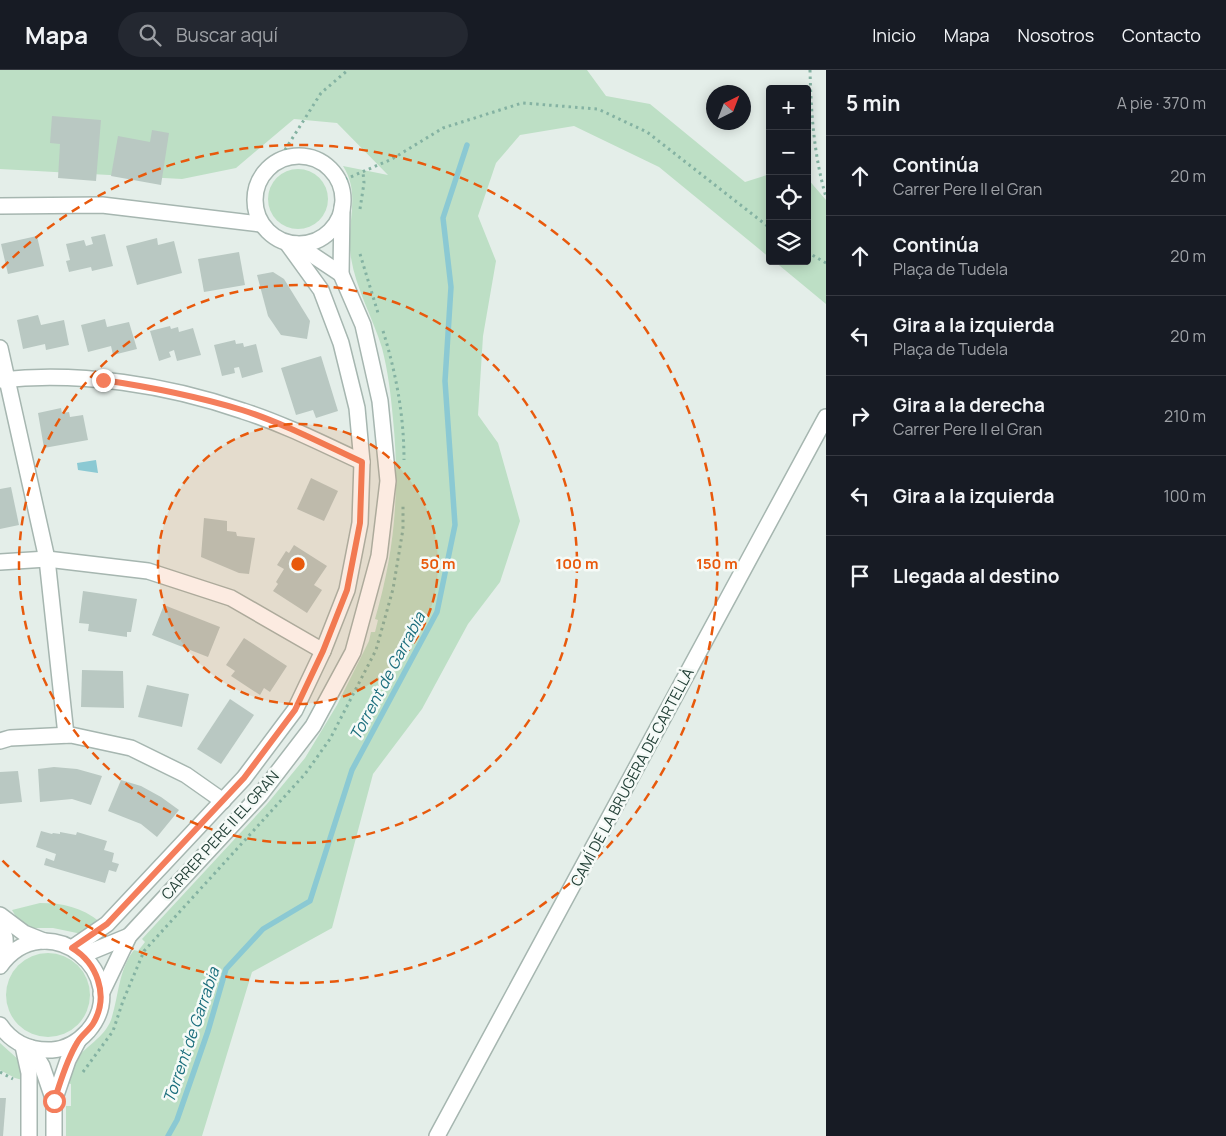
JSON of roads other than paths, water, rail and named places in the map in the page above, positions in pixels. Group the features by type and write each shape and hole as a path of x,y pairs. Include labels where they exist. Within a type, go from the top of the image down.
{"street":[{"path":"291,243 303,244 318,240 332,229 340,216 343,199 340,182 328,166 312,158 294,156 278,160 262,175 255,190 255,206 260,224 272,235 291,243 342,274"},
{"path":"0,206 102,204 260,224"},
{"name":"CARRER PERE II EL GRAN","path":"101,994 129,936 260,794 313,726 353,652 379,556 388,481 380,401 363,325 342,274 342,207"},
{"name":"CARRER PERE II EL GRAN","path":"78,952 107,924 244,778 295,710 323,651 347,590 360,523 362,462 357,408 341,343 321,290 291,243"},
{"path":"0,348 4,380 47,559 66,735"},
{"path":"4,380 54,378 103,380 150,387 196,397 243,410 287,427 362,462"},
{"name":"CAMÍ DE LA BRUGERA DE CARTELLÀ","path":"437,1136 826,418"},
{"path":"0,562 47,559 148,571 231,598 323,651"},
{"path":"0,741 10,738 66,735 131,748 186,775 223,801"},
{"path":"0,915 24,933 44,941 63,944 78,952 96,973 101,994 96,1020 85,1035 67,1047 56,1050 27,1047"},
{"path":"0,922 5,938 3,962"},
{"name":"CARRER PERE II EL GRAN","path":"78,952 129,936"},
{"path":"3,962 12,953 27,944 44,941"},
{"path":"0,1025 9,1036 27,1047 42,1066 54,1101"},
{"path":"54,1136 54,1101 68,1060 78,1040"},
{"path":"27,1047 30,1073 29,1136"}],"water":[{"path":"96,460 98,473 78,470 77,463"}],"waterway":[{"name":"Torrent de Garrabia","path":"168,1136 177,1120 208,1031 226,969 263,929 310,901 352,770 437,612 455,525 445,381 451,287 443,218 467,145"}]}
